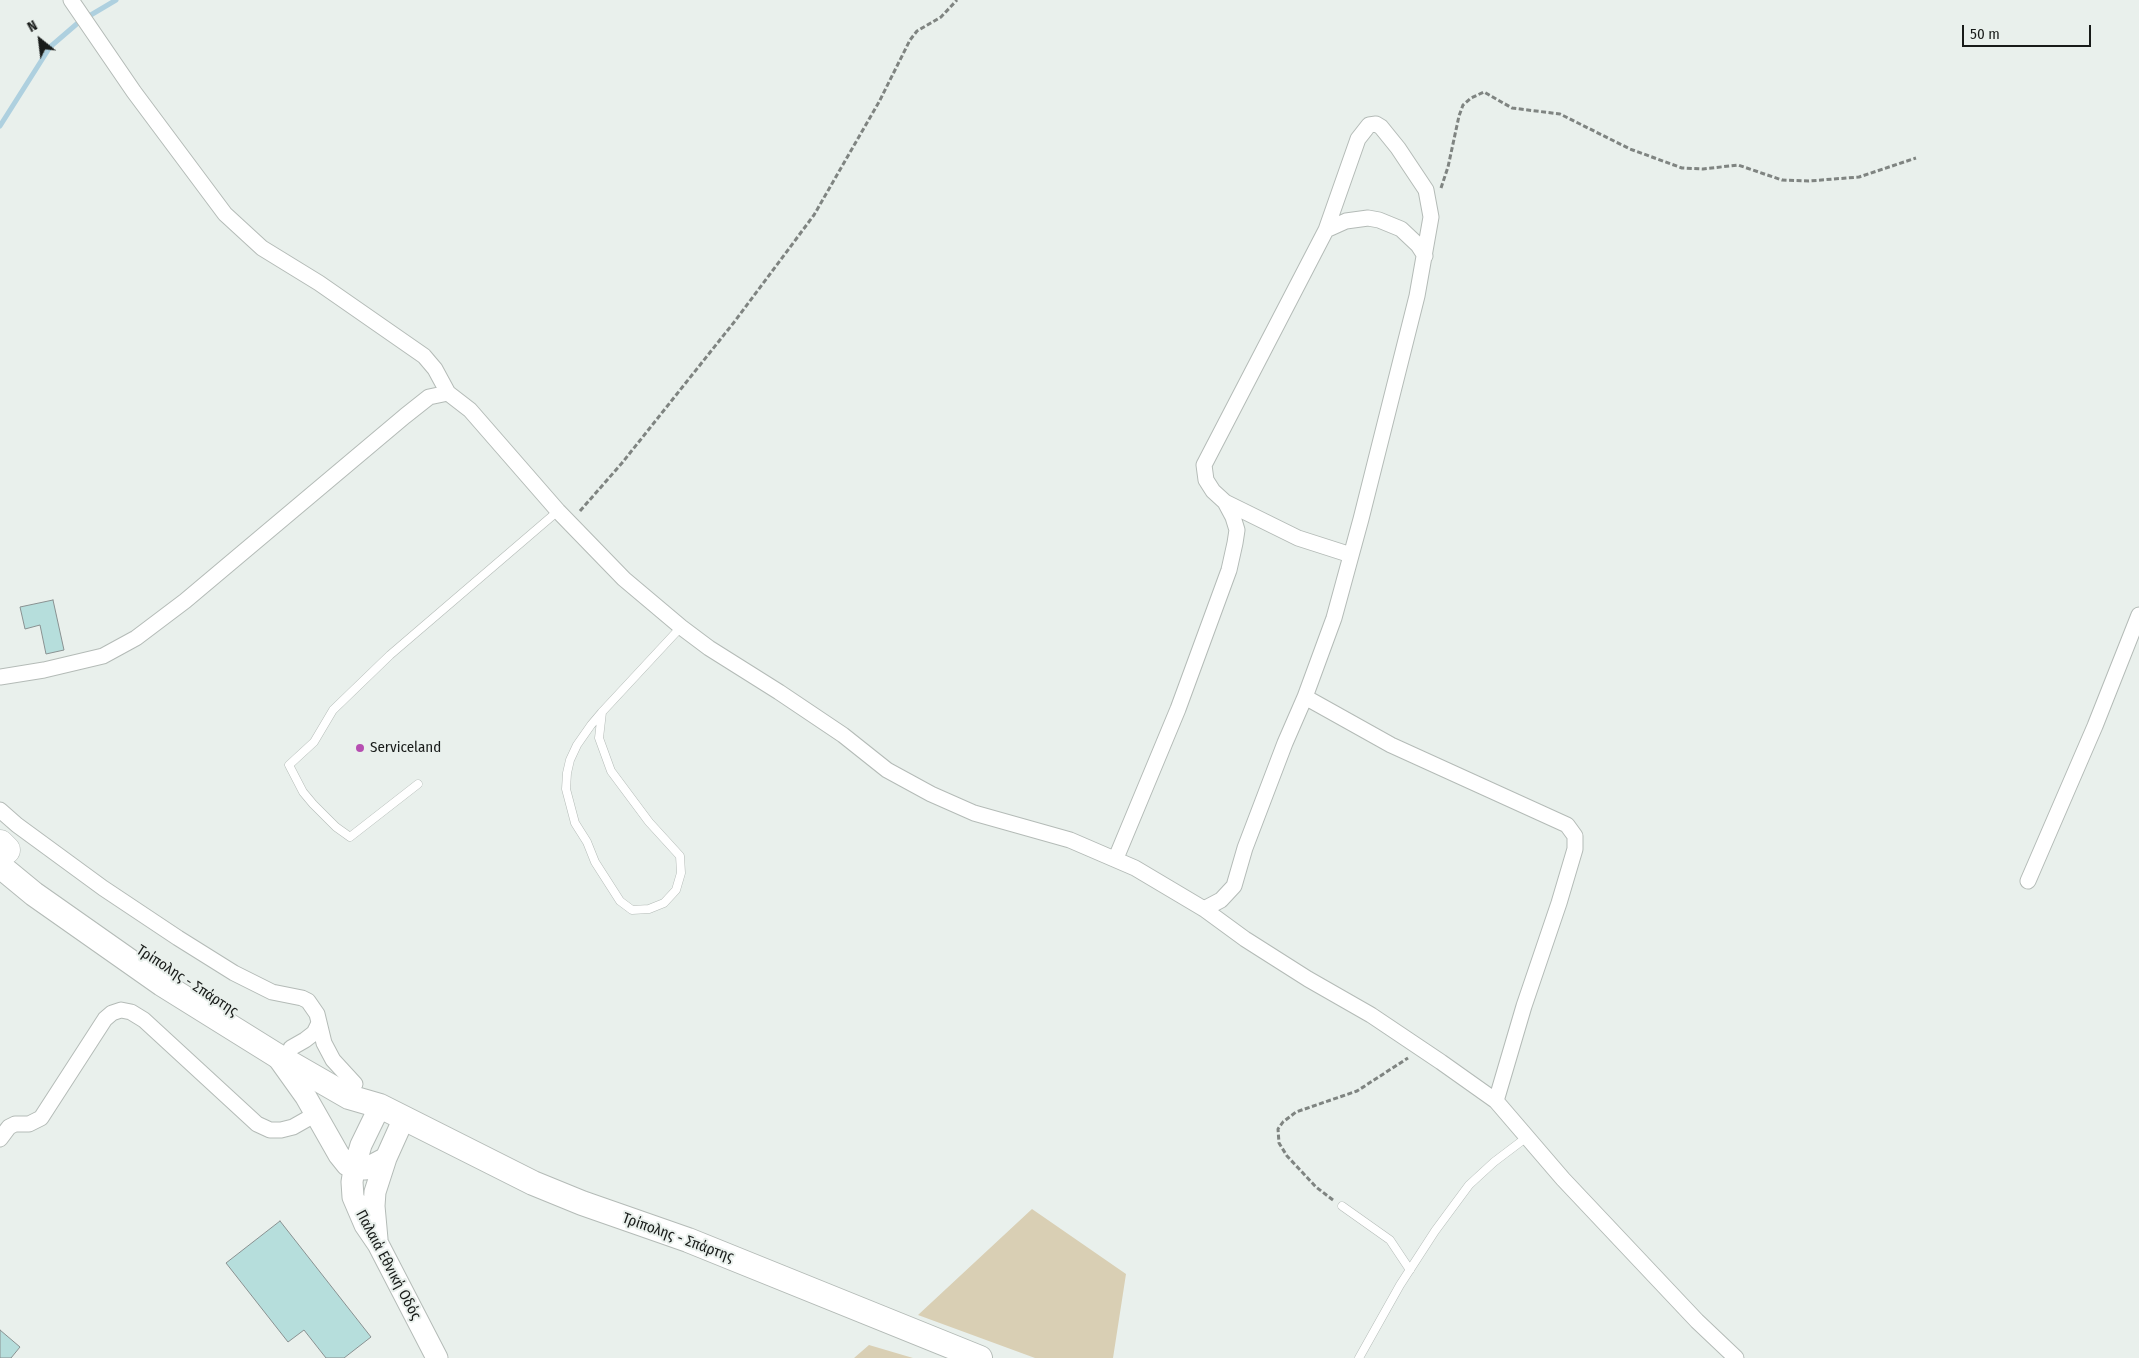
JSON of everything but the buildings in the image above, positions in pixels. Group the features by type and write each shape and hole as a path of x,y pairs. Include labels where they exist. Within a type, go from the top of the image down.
{"main road":[{"name":"Τρίπολης - Σπάρτης","path":"1,851 349,1097 380,1106 479,1157 582,1203 688,1240 980,1358"},
{"name":"Τρίπολης - Σπάρτης","path":"283,1051 355,1084 380,1106"},
{"path":"283,1051 339,1155 347,1165 354,1169 365,1169 386,1158"},
{"name":"Παλαιά Εθνική Οδός","path":"380,1106 362,1145 354,1169 352,1182 353,1197 365,1225 378,1244 437,1358"},
{"path":"378,1244 374,1206 380,1176 404,1118"}],"street":[{"path":"71,0 92,33 178,153 225,214 262,248 319,283 424,356 435,369 448,393 470,410 558,511 624,579 681,627 709,648 843,735 887,770 931,794 974,812 1070,840 1116,858 1168,886 1253,944 1422,1049 1496,1101 1563,1178 1697,1321 1735,1357"},
{"path":"1204,909 1221,900 1234,886 1245,848 1285,743 1305,698 1334,618 1351,556 1418,296 1431,217 1426,190 1398,148 1381,127 1376,124 1369,125 1358,139 1326,230 1204,465 1206,480 1213,491 1225,502 1298,538 1351,556"},
{"path":"1326,230 1346,221 1357,219 1379,220 1391,224 1406,233 1418,245 1425,256"},
{"path":"0,677 44,670 104,656 136,638 185,602 429,397 448,393"},
{"path":"1116,858 1178,708 1228,570 1236,530 1234,517 1225,502"},
{"path":"2028,881 2095,726 2139,615"},
{"path":"1305,698 1391,745 1567,825 1575,836 1576,844 1567,876 1524,1006 1496,1101"},
{"path":"0,810 17,825 96,882 178,938 234,972 272,992 308,1001 317,1014 318,1025 324,1043 333,1060 355,1084"},
{"path":"0,1139 9,1127 15,1124 29,1124 41,1118 105,1019 112,1013 121,1010 131,1012 144,1020 257,1124 270,1130 281,1130 293,1127 316,1114"},
{"path":"283,1051 305,1040 314,1033 318,1025"}],"lane":[{"path":"418,784 350,837 330,822 313,804 289,765 314,742 333,710 390,655 558,511"},
{"path":"602,712 599,738 611,771 649,822 680,856 681,873 676,890 664,902 649,909 632,910 620,900 594,862 587,842 575,823 566,789 570,760 576,744 602,712 681,627"},
{"path":"1359,1358 1410,1270 1468,1185 1527,1137"},
{"path":"1342,1206 1390,1240 1410,1270"}],"path":[{"path":"570,523 622,463 699,366 814,215 879,102 910,40 917,31 941,17 957,0"},
{"path":"1431,217 1448,167 1463,105 1471,98 1484,92 1512,108 1560,114 1630,149 1682,168 1703,169 1738,165 1782,180 1810,181 1859,177 1916,158"},
{"path":"1342,1206 1316,1188 1287,1156 1279,1143 1278,1129 1290,1115 1356,1091 1422,1049"}],"shaded area":[{"path":"1032,1209 1126,1274 1113,1358 1035,1358 918,1315"},
{"path":"869,1345 913,1358 854,1358"}],"waterway":[{"path":"0,126 50,47 79,22 116,0"}],"place":[{"name":"Serviceland","path":"360,748"}]}
